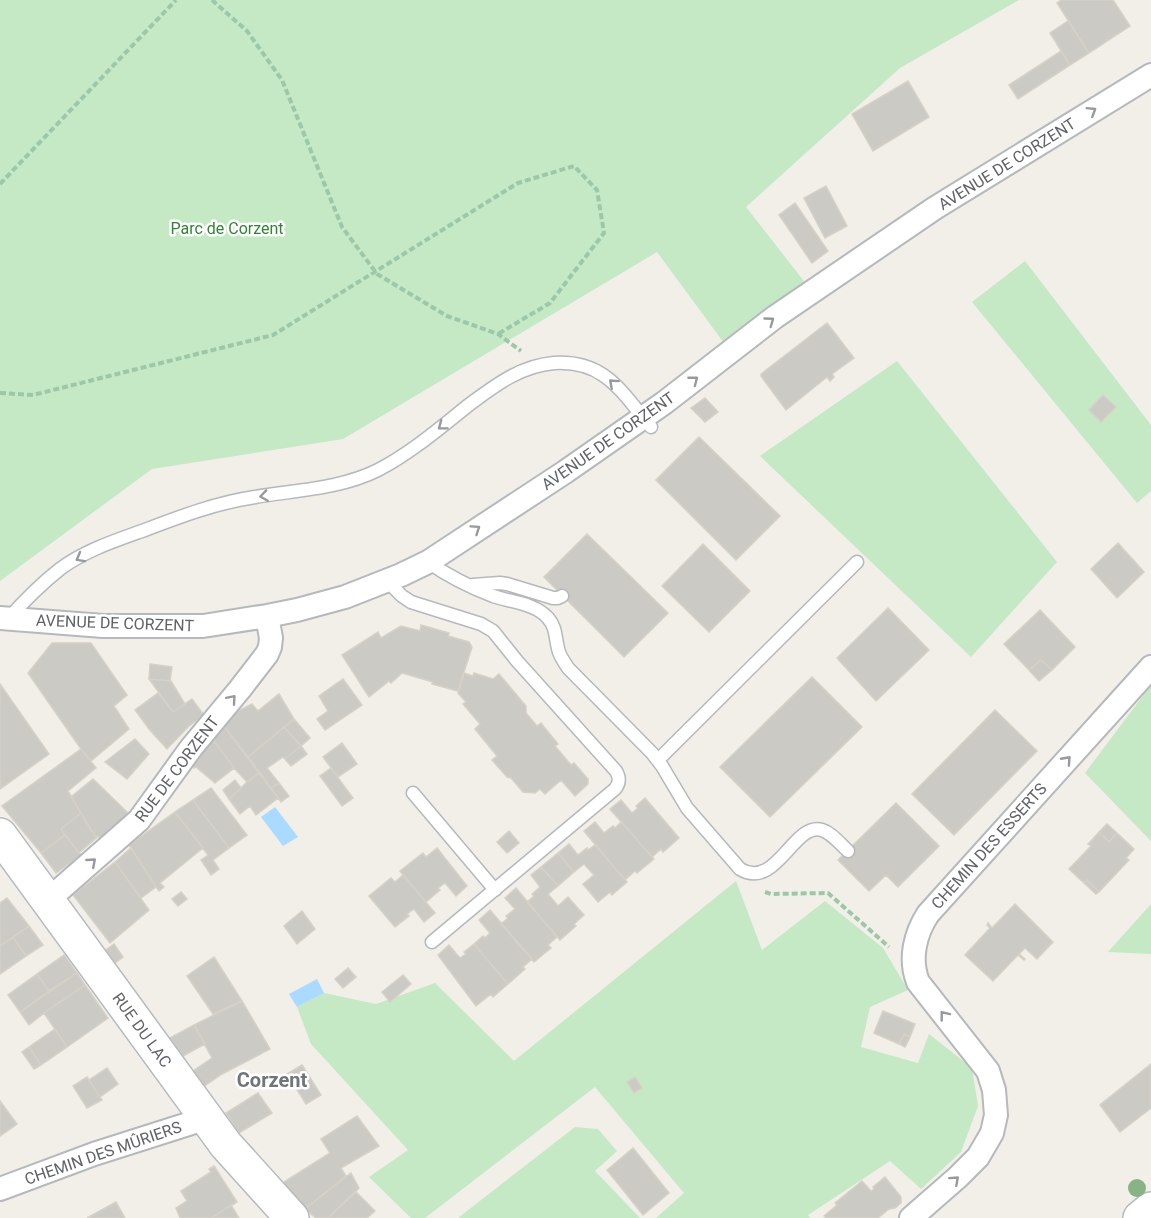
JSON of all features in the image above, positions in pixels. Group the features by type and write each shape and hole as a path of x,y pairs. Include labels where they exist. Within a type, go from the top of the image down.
{"street":[{"name":"AVENUE DE CORZENT","path":"4,618 103,626 203,626 297,610 345,597 428,562 482,525 647,422 775,317 935,208 1151,75"},
{"name":"RUE DE CORZENT","path":"48,900 139,820 196,740 267,654 271,638 267,616"},
{"name":"CHEMIN DES ESSERTS","path":"914,968 916,940 922,922 928,914 1151,667"},
{"name":"RUE DU LAC","path":"0,835 233,1154 292,1218"},
{"path":"910,1218 978,1157 992,1133 996,1115 994,1090 988,1071 918,982 914,968"},
{"name":"CHEMIN DES MÛRIERS","path":"0,1189 94,1154 207,1118"},
{"path":"1140,1218 1151,1209"}],"lane":[{"path":"4,618 60,569 117,540 215,505 332,486 376,471 410,450 495,386 515,373 537,366 557,363 587,367 596,371 623,391 647,422"},
{"path":"428,562 468,585 499,598 533,608 547,616 553,626 559,653 568,668 658,760 687,808 740,870 759,873 769,869 805,834 819,829 827,832 848,851"},
{"path":"658,760 858,562"},
{"path":"387,581 411,602 481,624 493,631 517,662 618,775 620,782 615,789 432,942"},
{"path":"468,585 500,583 553,598 562,596"},
{"path":"413,793 495,890"}],"path":[{"path":"0,184 176,0"},
{"path":"212,0 247,31 282,80 342,227 375,272 447,316 498,334 519,348 537,366"},
{"path":"0,393 33,395 273,335 518,183 574,166 597,190 604,232 550,303 498,334"},
{"path":"748,873 764,891 769,893 828,893 914,968"}],"green space":[{"name":"Parc de Corzent","path":"0,0 1019,0 900,68 746,207 807,285 724,343 657,252 343,439 152,469 0,581"},
{"path":"1025,261 1151,425 1151,491 1137,503 972,302"},
{"path":"897,361 1057,562 971,657 760,456"},
{"path":"1151,685 1151,841 1085,773"},
{"path":"736,881 762,950 825,901 883,948 908,990 870,1007 861,1047 918,1063 929,1034 972,1068 978,1106 961,1152 921,1189 890,1161 808,1215 810,1218 656,1218 684,1193 595,1087 425,1218 411,1218 369,1177 408,1150 311,1044 297,1007 324,993 376,1004 435,983 514,1061"},
{"path":"1151,904 1151,954 1108,952"},
{"path":"575,1127 598,1129 617,1151 595,1171 640,1218 458,1218"}],"water":[{"path":"275,807 298,837 283,846 261,817"},
{"path":"317,979 324,993 297,1007 289,994"}],"building":[{"path":"1061,0 1113,0 1130,26 1089,53 1057,3"},
{"path":"1068,21 1089,53 1070,65 1050,33"},
{"path":"1061,51 1070,65 1018,99 1009,85"},
{"path":"908,81 929,117 873,151 852,114"},
{"path":"826,186 847,226 825,238 804,198"},
{"path":"795,203 828,251 812,263 779,215"},
{"path":"827,323 854,358 832,374 834,377 830,381 827,377 786,410 761,374"},
{"path":"1103,395 1116,407 1101,422 1089,410"},
{"path":"705,398 718,412 705,422 691,408"},
{"path":"699,437 780,516 736,560 656,480"},
{"path":"587,534 668,613 624,657 544,577"},
{"path":"1118,543 1144,572 1117,598 1091,569"},
{"path":"703,544 750,591 709,632 662,586"},
{"path":"888,608 929,650 876,701 837,658"},
{"path":"1040,610 1075,647 1052,670 1041,660 1029,670 1004,644"},
{"path":"421,625 449,633 448,636 469,642 472,647 458,691 402,673 369,697 342,655 378,632 381,638 401,626 420,631"},
{"path":"52,643 91,643 127,695 114,706 129,729 91,761 28,673"},
{"path":"1041,660 1052,670 1039,681 1029,670"},
{"path":"150,664 172,667 170,681 149,679"},
{"path":"464,673 473,676 474,673 493,679 499,674 526,706 526,713 537,726 541,723 558,744 555,746 571,765 574,763 588,779 588,784 575,796 561,780 545,794 540,789 535,793 523,792 492,760 497,756 475,729 480,724 463,704 466,702 458,693"},
{"path":"812,677 862,727 770,817 720,767"},
{"path":"149,679 171,681 185,704 173,712"},
{"path":"343,679 362,705 325,730 317,719 328,711 319,696"},
{"path":"0,684 49,754 0,789"},
{"path":"158,693 173,712 192,699 204,715 189,726 167,749 135,710"},
{"path":"279,694 294,719 248,757 223,725 234,713 252,704 258,711"},
{"path":"995,710 1037,751 954,835 912,794"},
{"path":"294,719 310,738 301,746 284,727"},
{"path":"223,725 259,773 247,782 212,738"},
{"path":"284,727 301,746 285,759 283,757 267,768 279,783 271,788 248,757"},
{"path":"212,738 234,768 215,783 196,767 187,763"},
{"path":"135,739 149,754 127,779 105,762"},
{"path":"342,743 357,764 338,777 323,757"},
{"path":"301,746 307,754 291,766 285,759"},
{"path":"81,749 96,768 68,791 81,813 61,829 65,835 41,853 2,806"},
{"path":"331,768 353,798 342,806 320,776"},
{"path":"259,773 278,798 256,815 250,806 240,814 229,799"},
{"path":"93,779 128,813 101,840 98,836 96,838 71,797"},
{"path":"235,780 241,788 229,799 223,790"},
{"path":"279,783 289,796 281,802 271,788"},
{"path":"211,788 247,835 229,848 193,800"},
{"path":"645,798 679,838 663,852 661,849 652,857 610,809 621,800 632,813"},
{"path":"193,800 229,848 213,860 219,869 211,875 201,860 208,855 175,812"},
{"path":"896,803 939,846 898,887 886,875 869,891 838,860"},
{"path":"175,812 203,848 160,883 164,887 159,891 129,845"},
{"path":"81,813 96,838 79,853 61,829"},
{"path":"595,822 604,833 621,822 654,859 625,880 584,831"},
{"path":"1107,824 1117,833 1109,842 1099,832"},
{"path":"509,831 519,843 507,853 497,842"},
{"path":"1099,832 1109,842 1117,833 1134,849 1126,858 1129,860 1099,892 1087,880 1084,883 1069,869 1091,846 1088,844"},
{"path":"65,835 81,855 56,873 41,853"},
{"path":"569,844 578,855 595,845 627,882 612,895 610,892 598,902 583,884 594,875 584,864 574,872 558,853"},
{"path":"131,848 156,887 141,898 115,862"},
{"path":"437,848 467,886 456,896 445,883 426,902 400,871 423,853 426,857"},
{"path":"558,853 574,872 558,886 541,867"},
{"path":"115,862 149,910 110,943 73,895"},
{"path":"541,867 558,886 548,894 558,906 568,897 584,915 574,924 576,926 560,940 527,902 540,887 531,875"},
{"path":"403,875 435,913 424,922 414,909 395,927 369,896 391,878 395,882"},
{"path":"1087,880 1099,892 1096,894 1084,883"},
{"path":"516,888 557,937 548,945 551,948 534,962 501,924 508,918 506,916 515,909 505,898"},
{"path":"181,892 187,899 178,906 172,899"},
{"path":"7,898 29,926 0,946 0,903"},
{"path":"1015,904 1053,942 1037,959 1025,948 1019,954 1025,959 1018,955 993,981 965,955 990,928 988,923 992,928"},
{"path":"490,910 532,959 523,967 525,969 508,984 474,944 490,933 479,920"},
{"path":"302,911 315,929 297,944 284,926"},
{"path":"29,926 43,945 26,956 13,937"},
{"path":"13,937 26,956 0,974 0,946"},
{"path":"114,944 123,957 115,963 106,950"},
{"path":"474,944 508,984 493,997 491,994 476,1006 438,955 449,945 460,958"},
{"path":"64,955 77,973 49,991 37,974"},
{"path":"214,957 242,1001 213,1014 187,976"},
{"path":"348,968 356,977 343,988 335,979"},
{"path":"77,973 85,985 29,1025 20,1012"},
{"path":"37,974 49,991 20,1012 8,995"},
{"path":"403,975 411,984 390,1002 382,992"},
{"path":"85,985 108,1018 67,1047 44,1013"},
{"path":"242,1001 270,1049 222,1074 203,1087 193,1071 212,1058 194,1025"},
{"path":"883,1011 915,1024 910,1037 904,1034 899,1044 874,1033"},
{"path":"194,1025 205,1044 183,1056 170,1038"},
{"path":"55,1029 67,1047 41,1065 29,1047"},
{"path":"904,1034 910,1037 905,1047 899,1044"},
{"path":"29,1047 41,1065 34,1069 22,1052"},
{"path":"1151,1064 1151,1108 1120,1132 1100,1105"},
{"path":"302,1065 321,1095 306,1104 287,1074"},
{"path":"107,1068 118,1084 100,1097 89,1080"},
{"path":"87,1077 102,1100 87,1108 73,1086"},
{"path":"635,1077 642,1088 634,1093 627,1082"},
{"path":"258,1093 272,1113 239,1133 226,1113"},
{"path":"0,1101 17,1124 0,1136"},
{"path":"357,1116 379,1146 341,1168 346,1176 305,1209 281,1184 330,1153 321,1139"},
{"path":"633,1148 669,1193 643,1215 607,1170"},
{"path":"214,1166 237,1202 211,1218 180,1218 176,1208 187,1201 181,1191 211,1172 209,1169"},
{"path":"351,1173 359,1188 328,1218 316,1218 305,1209"},
{"path":"885,1177 901,1197 901,1203 895,1208 889,1209 878,1218 826,1218 824,1216 837,1205 835,1203 862,1181 871,1191"},
{"path":"356,1192 375,1211 367,1218 328,1218"},
{"path":"116,1202 125,1218 87,1218"},
{"path":"231,1205 239,1218 211,1218"}],"district":[{"name":"Corzent","path":"272,1080"}]}
